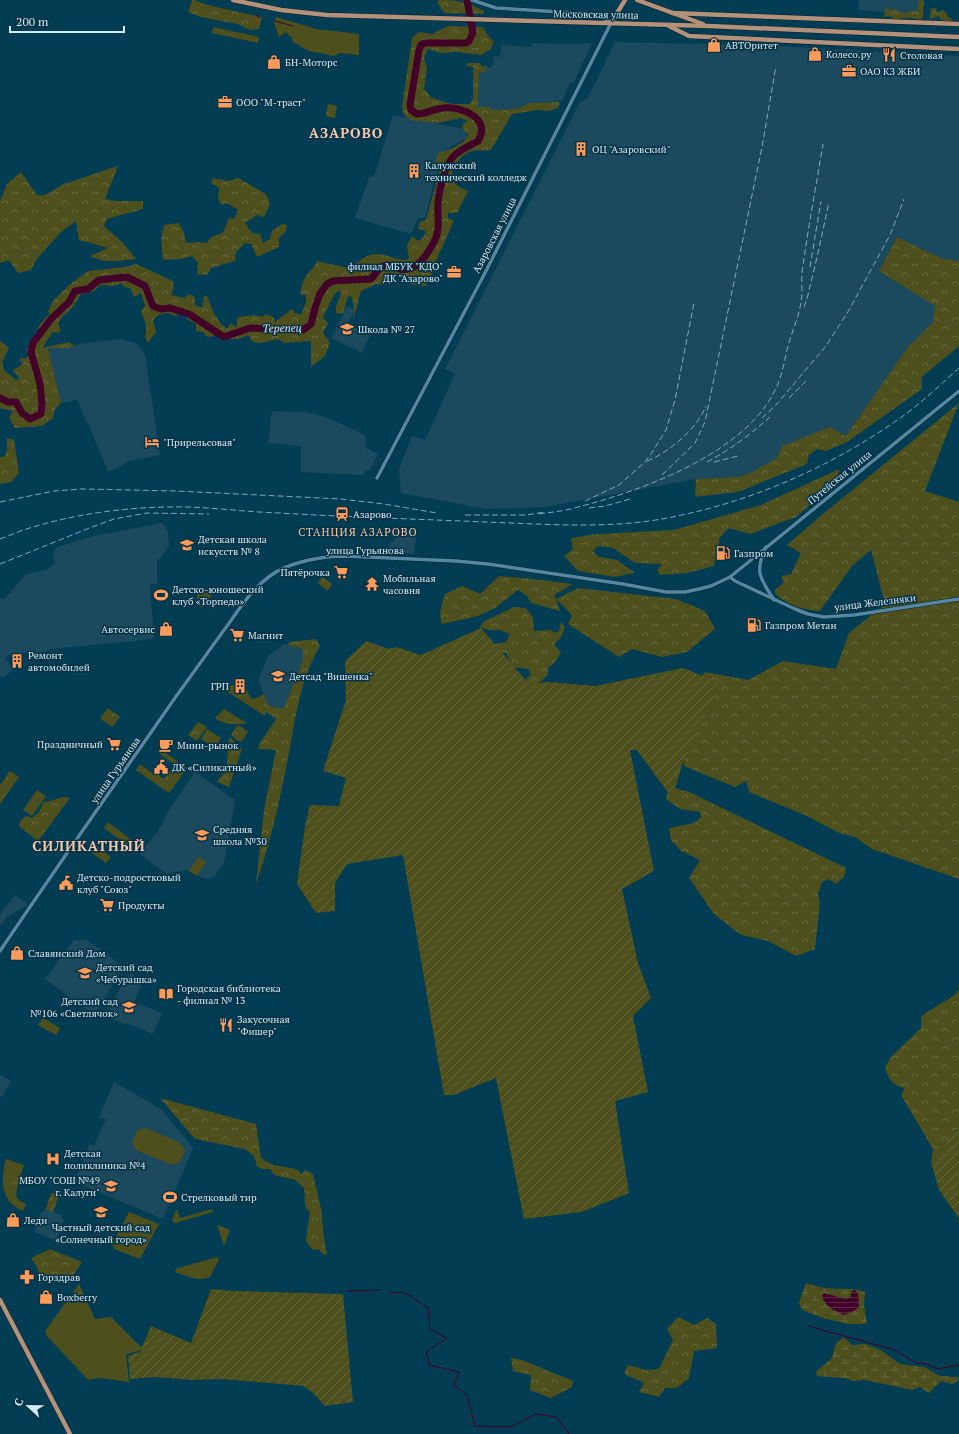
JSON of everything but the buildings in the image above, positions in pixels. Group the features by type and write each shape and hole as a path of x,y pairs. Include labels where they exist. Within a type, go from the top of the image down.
{"main road":[{"name":"Московская улица","path":"233,0 296,12 363,17 692,25 959,37"},
{"name":"Азаровская улица","path":"611,23 624,0"},
{"path":"637,0 709,26"},
{"path":"672,13 959,24"},
{"path":"699,22 700,15"},
{"path":"667,25 691,36 959,49"},
{"path":"691,36 692,25"},
{"path":"0,1300 70,1434"}],"street":[{"path":"472,0 496,8 594,14 611,23"},
{"name":"Азаровская улица","path":"377,478 486,271 611,23"},
{"name":"Путейская улица","path":"730,577 766,546 959,390"},
{"path":"766,546 760,560 760,573 763,582 774,600"},
{"name":"улица Гурьянова","path":"0,951 139,749 243,603 271,574 283,568 334,556 456,561 488,564 666,592 685,592 711,586 730,577"},
{"name":"улица Железняки","path":"730,577 735,581 774,600 808,614 824,617 854,615 959,599"}],"shaded area":[{"path":"859,0 921,0 920,15 858,10"},
{"path":"615,42 756,45 959,56 959,261 941,258 897,237 879,271 936,306 933,322 907,348 846,436 778,458 750,473 737,477 696,479 545,507 486,509 401,493 399,469 412,436 425,440 455,374 445,369 580,102 587,99"},
{"path":"533,43 592,43 574,82 570,83 562,101 530,103 516,109 492,110 478,107 479,72 485,68 490,68 493,64 494,56 500,57 501,45 532,47"},
{"path":"393,115 469,130 466,138 447,149 436,175 425,218 418,218 411,234 355,218 370,175 374,177"},
{"name":"Школа № 27","path":"347,306 355,310 348,324 370,335 362,353 331,338"},
{"path":"121,339 138,344 145,355 160,455 125,462 125,464 119,466 119,468 108,471 87,421 85,421 79,403 76,400 61,403 48,348 69,348 80,344"},
{"path":"272,411 305,412 328,418 365,435 366,448 378,454 370,470 366,470 363,475 301,472 301,446 268,443"},
{"path":"163,523 168,532 169,546 161,558 157,560 157,584 150,584 154,639 50,649 49,651 39,652 39,655 36,656 35,651 8,655 5,658 13,670 4,677 0,676 0,597 3,600 27,574 47,570 55,563 53,553 57,547 93,536"},
{"path":"396,528 417,531 414,554 388,552 390,542 394,542"},
{"name":"Детсад \"Вишенка\"","path":"284,644 303,649 303,660 284,708 279,708 268,705 258,680 268,656"},
{"name":"Средняя школа №30","path":"195,772 235,800 224,863 214,877 207,879 197,876 187,870 165,873 140,854 162,825 169,810"},
{"path":"15,895 28,904 7,917 0,926 0,914"},
{"name":"Детский сад «Чебурашка»","path":"74,940 87,940 124,967 94,1015 45,979"},
{"name":"Детский сад №106 «Светлячок»","path":"131,973 143,982 134,1002 162,1013 153,1034 104,1016"},
{"path":"0,1075 11,1081 2,1097 0,1096"},
{"path":"114,1082 161,1109 193,1148 163,1219 74,1182 84,1159 82,1158 84,1153 86,1153 89,1144 94,1146 106,1119 99,1117"},
{"path":"46,1209 61,1215 64,1220 56,1241 36,1232 34,1227 39,1215"},
{"path":"855,1290 858,1294 859,1306 856,1310 844,1315 828,1306 823,1300 822,1296 824,1293 845,1299 850,1298 852,1291"}],"green space":[{"path":"192,0 207,5 262,17 259,29 250,30 238,24 201,17 188,12"},
{"path":"439,0 451,0 473,5 484,11 484,14 445,13 437,2"},
{"path":"919,0 924,0 923,18 919,20 914,18 901,18 896,20 889,16 884,17 885,8 888,7 889,10 896,9 898,12 902,11 905,14 910,11 917,11"},
{"path":"936,8 937,13 943,10 952,21 945,22 940,19 939,16 930,19 930,9"},
{"path":"276,17 317,29 359,34 359,55 340,53 334,56 309,51 293,42 292,38 286,32 279,37 274,23"},
{"path":"448,26 483,27 489,37 494,41 491,49 481,55 458,52 441,53 428,49 424,58 427,68 424,89 432,98 452,104 469,104 473,99 473,67 466,66 468,63 480,63 482,67 485,66 490,68 485,68 485,72 479,72 478,107 489,107 493,110 516,109 530,103 560,102 558,108 548,111 538,110 512,114 491,150 472,151 459,159 453,171 453,177 455,183 460,188 468,191 457,213 448,213 448,218 454,221 436,261 430,265 430,268 434,271 426,286 418,286 406,281 401,276 394,276 386,280 385,285 377,284 361,291 353,320 354,309 352,297 348,296 343,314 336,313 336,306 341,294 339,290 334,295 323,317 328,324 323,332 330,343 325,356 311,367 311,341 284,343 278,339 261,343 253,342 248,335 238,339 228,339 230,333 225,334 220,331 211,337 205,336 204,332 196,331 196,324 187,319 187,316 179,314 175,316 160,314 155,318 153,320 156,332 148,343 146,337 146,324 141,312 145,306 141,293 134,297 130,288 124,287 121,283 113,286 100,285 94,291 81,294 72,308 62,317 58,324 61,330 58,333 53,332 42,348 69,342 75,346 69,348 48,348 61,403 55,409 53,418 42,426 15,428 9,418 13,411 0,408 0,341 9,348 2,362 4,370 16,380 20,379 13,370 23,364 19,360 22,358 25,359 29,355 26,350 39,341 35,331 43,334 38,327 46,317 50,315 48,311 53,301 68,286 88,271 124,267 136,264 173,281 174,287 171,295 185,298 188,294 194,296 196,306 202,307 204,296 207,296 217,318 227,329 231,323 236,327 238,317 255,315 262,317 266,314 273,317 275,322 292,309 295,313 301,315 306,302 306,295 300,294 302,285 317,261 348,268 373,254 381,254 405,260 409,259 407,246 412,236 418,241 423,238 426,231 418,229 420,222 426,220 441,166 436,163 438,153 456,146 469,134 464,131 462,126 467,121 461,118 438,123 411,120 404,115 402,107 412,38 419,32 432,34"},
{"path":"213,27 259,37 258,43 212,33"},
{"path":"328,104 337,106 335,118 326,116"},
{"path":"118,166 105,199 116,201 143,201 143,209 107,219 104,226 123,243 136,259 107,261 90,256 108,248 79,240 76,221 61,232 36,260 31,270 18,273 9,260 0,263 0,201 7,184 21,172 37,195 45,195 64,184"},
{"path":"213,178 229,181 238,178 266,194 270,204 264,217 257,215 245,223 252,233 260,234 263,243 270,239 272,231 282,224 287,225 286,231 279,238 279,247 257,257 251,244 245,243 236,252 235,261 211,268 207,275 197,274 198,263 192,256 181,259 163,260 161,239 164,225 179,223 184,233 186,243 207,243 211,237 223,233 229,218 234,219 238,210 227,203 222,205 218,199 219,188 211,183"},
{"path":"897,237 941,258 959,261 959,346 922,377 922,389 847,442 826,451 817,449 809,455 807,464 738,492 695,497 696,479 737,477 750,473 777,458 782,446 830,427 846,436 907,348 933,322 935,306 879,271"},
{"path":"959,403 925,491 959,502 959,879 872,849 855,837 839,833 807,816 749,792 746,781 735,787 684,766 685,720 697,683 705,672 748,680 783,661 836,669 849,633 885,604 871,550 852,566 820,611 796,606 775,594 775,590 784,582 781,576 791,574 801,553 787,545"},
{"path":"7,438 14,440 19,473 11,482 0,484 0,457 4,457 7,451"},
{"path":"839,469 838,481 796,517 750,534 729,528 720,537 714,566 687,573 660,575 657,570 662,564 635,563 613,548 598,546 593,551 599,557 617,560 635,573 614,577 578,571 564,556 573,549 571,538 597,534 674,530 761,505"},
{"path":"499,576 573,584 554,595 560,611 531,603 527,596 518,590 495,608 478,616 442,624 440,612 445,594 462,586 480,594"},
{"path":"322,577 332,584 328,591 318,583"},
{"path":"578,588 676,599 705,611 715,629 687,652 662,657 632,649 619,657 568,624 572,615 556,599"},
{"path":"197,592 213,593 202,608 197,604"},
{"path":"514,607 526,608 533,618 534,631 550,630 555,633 559,631 561,622 565,627 561,637 554,644 561,653 554,663 548,668 548,675 533,688 525,681 531,674 528,669 513,667 506,653 487,651 490,645 506,642 510,634 499,630 488,630 480,627 483,622"},
{"path":"481,628 529,684 549,682 595,686 683,668 720,683 682,765 672,798 637,750 630,750 654,871 622,889 638,963 651,998 633,1016 648,1092 615,1101 629,1193 582,1212 524,1219 496,1078 454,1095 444,1095 403,855 347,864 335,883 335,911 316,913 297,884 305,826 310,805 339,806 346,778 323,771 346,700 345,661 366,641 389,649 396,647 421,655"},
{"path":"316,639 320,646 309,668 302,690 268,848 256,884 264,810 276,750 258,749 259,744 276,719 266,712 260,696 264,694 268,705 284,708 303,660 303,649 288,645 289,642"},
{"path":"232,685 238,686 241,689 245,687 251,698 254,699 260,696 266,712 265,716 223,689 224,687"},
{"path":"108,708 120,717 112,727 100,718"},
{"path":"224,709 247,723 230,724 221,722 215,718"},
{"path":"198,722 207,727 197,741 188,735"},
{"path":"237,726 240,726 248,732 242,741 238,741 231,735"},
{"path":"207,729 221,738 215,748 201,739"},
{"path":"230,737 239,748 242,749 229,787 217,782 226,770 228,753 227,746"},
{"path":"160,749 187,768 169,793 136,770 140,764 153,774 154,772 164,779 175,765 157,752"},
{"path":"10,771 19,777 0,804 0,785"},
{"path":"669,787 687,791 846,868 844,877 836,884 828,879 822,882 818,894 820,902 815,949 796,956 768,941 741,935 714,914 689,878 700,860 681,851 671,840 669,828 694,823 701,817 700,812 680,809 666,799"},
{"path":"37,790 46,796 32,816 23,810"},
{"path":"63,797 70,798 38,841 19,826 24,818 27,816 32,818 39,812 44,801 47,802"},
{"path":"108,822 137,844 127,845 104,828"},
{"path":"92,843 111,857 106,863 87,849"},
{"path":"198,857 206,862 197,876 189,871"},
{"path":"959,990 959,1128 931,1162 933,1149 901,1095 905,1088 894,1084 885,1069 890,1058 921,1028 921,1016 953,996"},
{"path":"43,1018 60,1028 56,1035 38,1025"},
{"path":"160,1098 256,1124 261,1158 273,1165 296,1169 302,1174 305,1170 313,1174 322,1213 323,1232 327,1255 323,1254 318,1249 313,1250 307,1243 306,1239 310,1212 305,1204 304,1188 295,1180 274,1175 270,1169 262,1169 257,1166 254,1156 245,1149 195,1139"},
{"path":"146,1128 180,1143 185,1150 180,1162 172,1165 136,1150 132,1142 137,1131"},
{"path":"959,1128 958,1217 939,1190 931,1162"},
{"path":"6,1159 24,1165 16,1195 20,1201 26,1204 23,1211 10,1202 4,1190 3,1175"},
{"path":"8,1180 18,1183 15,1192 10,1192 4,1185"},
{"path":"51,1193 60,1193 53,1212 46,1209"},
{"path":"212,1209 213,1212 175,1223 172,1220 176,1210 180,1218"},
{"path":"129,1212 159,1224 140,1259 114,1249 112,1244"},
{"path":"217,1225 230,1230 224,1246"},
{"path":"50,1249 82,1262 68,1284 62,1279 48,1283 42,1281 38,1273 38,1269 31,1258"},
{"path":"217,1257 219,1259 210,1277 197,1279 175,1272 178,1268"},
{"path":"806,1283 825,1288 860,1290 865,1292 864,1305 867,1324 848,1324 823,1318 802,1310 799,1303","holes":["827,1294 845,1299 850,1298 832,1310"]},
{"path":"79,1284 95,1319 111,1317 144,1350 126,1354 129,1382 100,1378 88,1380 47,1336 45,1331"},
{"path":"211,1289 343,1294 353,1402 325,1406 312,1392 303,1386 223,1379 193,1380 154,1377 130,1379 128,1356 140,1352 151,1326 191,1343"},
{"path":"678,1317 694,1325 707,1318 716,1324 717,1348 694,1351 689,1378 677,1388 665,1388 659,1397 639,1392 644,1383 624,1374 628,1365 646,1370 659,1369 673,1340 667,1329"},
{"path":"843,1337 852,1345 866,1344 882,1351 900,1364 924,1367 940,1376 958,1377 959,1380 952,1384 941,1381 929,1393 920,1387 912,1390 865,1380 853,1381 845,1378 817,1376 816,1372 832,1358 835,1345"},
{"path":"511,1358 522,1360 573,1381 572,1387 551,1398 530,1390 531,1375 513,1371"}],"waterway":[{"name":"Терепец","path":"0,398 8,402 16,402 22,413 30,419 41,414 42,404 40,384 31,352 33,343 51,319 69,302 75,291 88,289 99,280 127,277 145,286 153,306 161,309 170,308 189,314 224,337 250,328 303,330 311,324 320,294 327,284 333,281 371,279 380,268 385,265 402,269 410,269 417,265 433,245 436,237 441,185 448,164 457,153 478,141 481,133 481,126 478,120 459,109 444,108 417,114 411,110 410,105 421,45 425,43 466,43 469,41 473,33 467,0"},
{"path":"256,15 260,18"},
{"path":"275,21 293,26"},
{"path":"347,1291 380,1290"},
{"path":"390,1293 401,1292 407,1294 428,1308 430,1329 447,1338 426,1352 429,1365 459,1372 454,1385 467,1395 475,1426 511,1427 536,1414 556,1417 569,1434"},
{"path":"808,1326 895,1350 916,1363 926,1364 938,1369 959,1365"}],"railway":[{"path":"662,475 695,443 705,422 762,147 776,66"},
{"path":"539,514 569,510 631,491 660,480 688,467 715,451 739,434 759,414 774,392 779,381 800,308 802,295 802,272 823,144"},
{"path":"762,418 776,405 826,346 849,310 890,235 904,199"},
{"path":"810,267 821,201"},
{"path":"804,307 829,202"},
{"path":"585,501 619,485 645,462 666,430 675,400 694,303"},
{"path":"0,539 29,528 71,517 110,511 169,507 330,516 552,525 618,524 662,519 693,513 753,495 811,471 866,440 902,417 919,404 959,368"},
{"path":"789,398 807,380"},
{"path":"647,461 664,452 681,439 696,423 706,406"},
{"path":"707,462 740,441 770,417"},
{"path":"714,462 738,456"},
{"path":"0,502 54,491 82,489 176,491 341,499 384,504 437,513"},
{"path":"589,508 605,506 630,499"},
{"path":"465,515 526,515 545,512"},
{"path":"0,564 114,519 147,513 209,514"}],"place":[{"name":"АВТОритет","path":"714,45"},
{"name":"Колесо.ру","path":"815,54"},
{"name":"Столовая","path":"889,55"},
{"name":"БН-Моторс","path":"274,62"},
{"name":"ОАО КЗ ЖБИ","path":"849,71"},
{"name":"ООО \"М-траст\"","path":"225,102"},
{"name":"ОЦ \"Азаровский\"","path":"581,149"},
{"name":"Калужский технический колледж","path":"414,171"},
{"name":"филиал МБУК \"КДО\" ДК \"Азарово\"","path":"454,272"},
{"name":"Школа № 27","path":"347,329"},
{"name":"\"Прирельсовая\"","path":"152,442"},
{"name":"Азарово","path":"342,514"},
{"name":"Детская школа искусств № 8","path":"187,545"},
{"name":"Газпром","path":"723,553"},
{"name":"Пятёрочка","path":"341,572"},
{"name":"Мобильная часовня","path":"372,584"},
{"name":"Детско-юношеский клуб «Торпедо»","path":"161,595"},
{"name":"Газпром Метан","path":"754,625"},
{"name":"Автосервис","path":"166,629"},
{"name":"Магнит","path":"237,635"},
{"name":"Ремонт автомобилей","path":"17,661"},
{"name":"Детсад \"Вишенка\"","path":"278,676"},
{"name":"ГРП","path":"240,686"},
{"name":"Праздничный","path":"114,744"},
{"name":"Мини-рынок","path":"166,745"},
{"name":"ДК «Силикатный»","path":"161,767"},
{"name":"Средняя школа №30","path":"202,835"},
{"name":"Детско-подростковый клуб \"Союз\"","path":"66,883"},
{"name":"Продукты","path":"107,905"},
{"name":"Славянский Дом","path":"17,953"},
{"name":"Детский сад «Чебурашка»","path":"85,973"},
{"name":"Городская библиотека - филиал № 13","path":"166,994"},
{"name":"Детский сад №106 «Светлячок»","path":"129,1007"},
{"name":"Закусочная \"Фишер\"","path":"226,1025"},
{"name":"Детская поликлиника №4","path":"53,1159"},
{"name":"МБОУ \"СОШ №49 г. Калуги\"","path":"111,1186"},
{"name":"Стрелковый тир","path":"170,1197"},
{"name":"Частный детский сад «Солнечный город»","path":"101,1212"},
{"name":"Леди","path":"13,1220"},
{"name":"Горздрав","path":"27,1277"},
{"name":"Boxberry","path":"46,1297"}],"district":[{"name":"АЗАРОВО","path":"346,133"},
{"name":"СТАНЦИЯ АЗАРОВО","path":"358,532"},
{"name":"СИЛИКАТНЫЙ","path":"89,846"}]}
